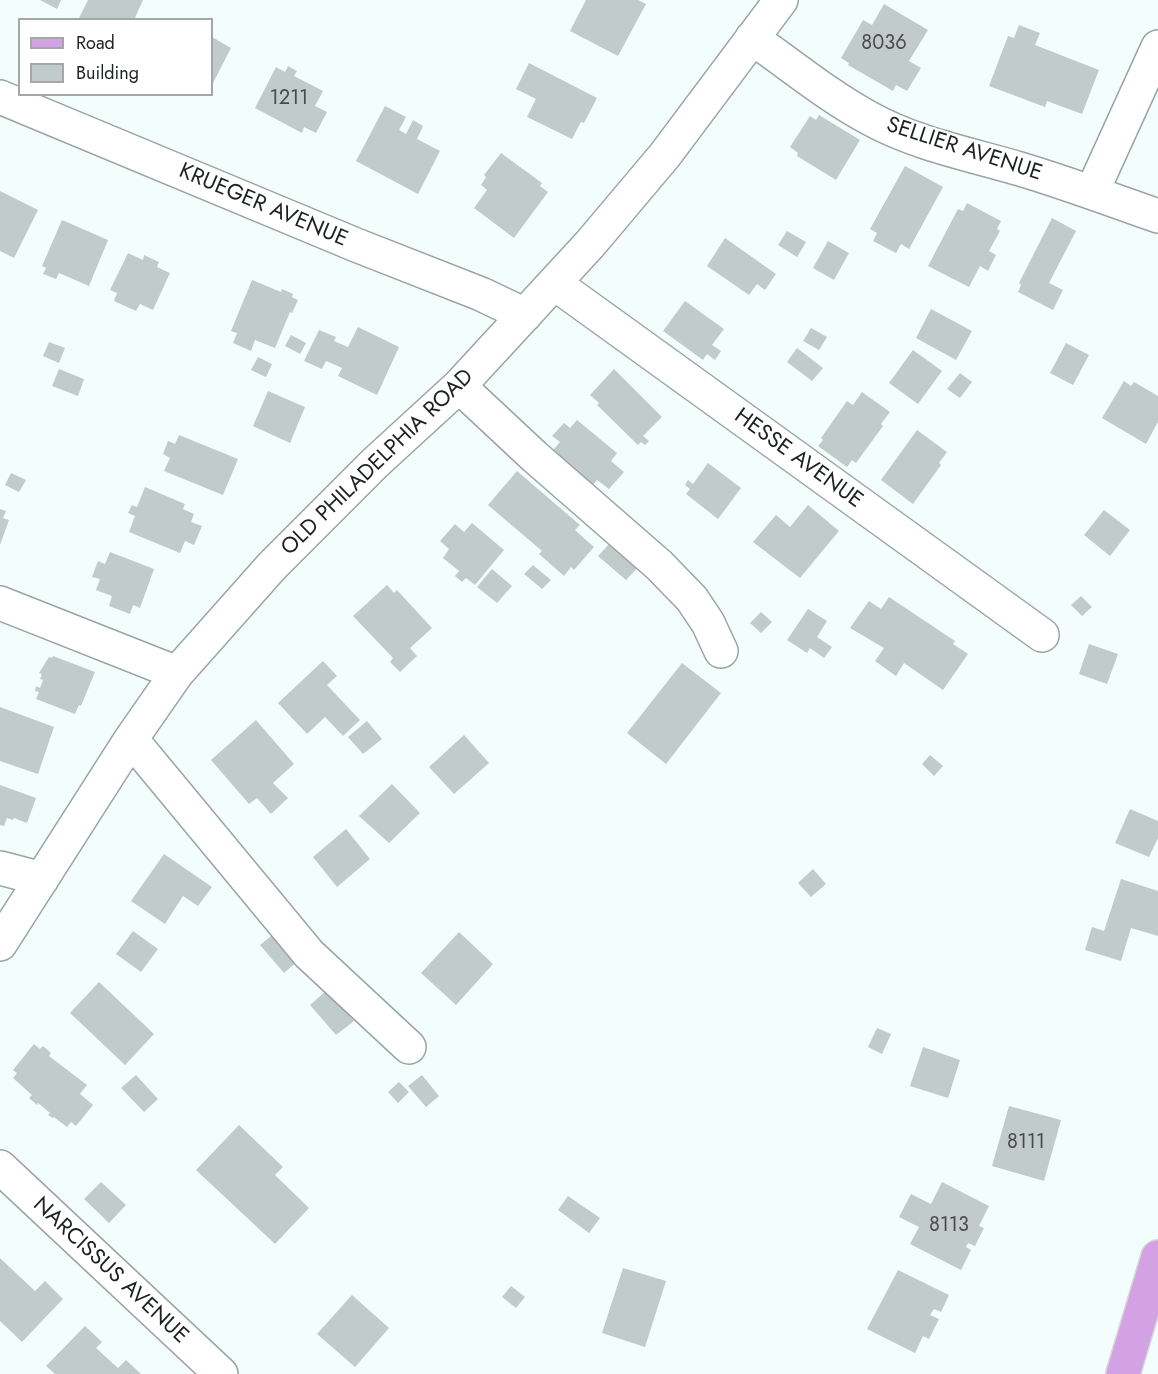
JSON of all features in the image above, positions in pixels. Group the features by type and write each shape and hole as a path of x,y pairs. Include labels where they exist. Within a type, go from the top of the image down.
{"main road":[{"path":"1123,1374 1152,1299 1158,1257"}],"street":[{"name":"OLD PHILADELPHIA ROAD","path":"0,944 131,739 177,673 221,621 317,520 459,386 606,227 665,155 781,0"},
{"name":"SELLIER AVENUE","path":"753,39 844,103 878,123 933,145 1092,192 1158,216"},
{"path":"1092,192 1158,47"},
{"name":"KRUEGER AVENUE","path":"0,97 481,294 525,315"},
{"name":"HESSE AVENUE","path":"554,284 1042,635"},
{"path":"459,386 535,458 659,565 692,599 708,623 722,651"},
{"path":"0,603 177,673"},
{"path":"131,739 309,954 409,1047"},
{"path":"0,868 42,879"},
{"name":"NARCISSUS AVENUE","path":"0,1167 221,1374"}],"building":[{"path":"40,0 61,0 57,9"},
{"path":"88,0 143,0 135,18 79,18"},
{"path":"586,0 638,0 646,4 618,56 570,31"},
{"path":"884,4 928,30 909,61 921,68 907,91 896,85 893,91 848,65 849,63 841,58 863,20 872,25"},
{"path":"1019,25 1040,33 1035,45 1099,70 1082,114 1047,101 1045,107 989,86 1008,36 1014,38"},
{"path":"213,38 231,48 213,83"},
{"path":"529,63 597,98 584,123 581,122 572,139 527,117 536,99 516,89"},
{"path":"288,66 297,71 294,76 323,91 315,106 327,112 316,133 304,127 302,133 255,108 276,67 285,72"},
{"path":"385,106 406,117 399,130 406,134 413,120 423,126 417,139 440,151 418,194 356,161"},
{"path":"819,115 860,140 836,180 797,156 798,153 790,147 810,116 816,120"},
{"path":"501,153 542,183 540,186 548,192 514,238 474,208 487,190 481,185 486,177 484,175"},
{"path":"905,166 943,187 909,249 901,244 896,253 873,241 877,233 870,229"},
{"path":"0,191 38,210 14,258 0,251"},
{"path":"967,203 1001,221 997,229 1000,231 989,251 996,255 988,271 980,266 969,287 928,266 958,209 963,211"},
{"path":"1052,218 1076,231 1049,283 1063,290 1053,310 1018,292 1021,285 1019,283"},
{"path":"62,220 108,240 89,286 59,273 56,279 43,274 46,268 42,266"},
{"path":"787,231 806,242 797,257 778,245"},
{"path":"725,238 776,274 765,290 757,284 749,295 707,266"},
{"path":"828,241 849,253 834,280 813,268"},
{"path":"128,253 143,260 144,255 159,262 157,267 170,273 153,310 140,304 136,311 114,301 117,293 110,290"},
{"path":"252,280 281,292 282,289 293,294 292,297 298,300 292,313 290,312 275,348 255,340 251,351 233,343 237,333 231,331"},
{"path":"685,301 724,329 712,345 721,351 715,360 707,354 703,360 663,331"},
{"path":"931,309 972,331 956,360 916,338"},
{"path":"358,327 399,347 377,395 338,376 342,368 326,361 322,369 304,361 319,330 336,337 334,341 348,347"},
{"path":"811,328 827,337 819,350 803,341"},
{"path":"291,335 306,343 300,354 285,346"},
{"path":"49,342 65,348 59,363 43,356"},
{"path":"1066,343 1089,355 1073,385 1050,373"},
{"path":"797,348 823,368 812,381 787,362"},
{"path":"913,350 942,371 918,404 889,383"},
{"path":"258,357 272,364 266,377 251,370"},
{"path":"59,369 84,379 78,396 52,386"},
{"path":"614,369 662,417 643,436 649,441 645,445 641,442 638,445 597,405 599,403 590,395"},
{"path":"960,373 972,382 960,398 947,389"},
{"path":"1124,381 1131,386 1134,382 1158,396 1158,422 1146,444 1102,418"},
{"path":"268,391 305,407 290,443 253,426"},
{"path":"862,392 890,412 881,424 883,426 856,463 852,460 847,467 818,446 823,440 821,438 847,401 853,405"},
{"path":"577,420 617,453 611,461 624,472 609,489 597,480 593,485 553,450 560,442 552,436 564,423 570,428"},
{"path":"917,430 947,452 939,463 941,465 913,504 881,480"},
{"path":"179,435 238,459 223,495 164,471 170,458 163,454 168,441 175,444"},
{"path":"708,463 741,488 718,519 686,494 690,489 685,485 688,480 693,484"},
{"path":"517,471 580,525 575,530 594,547 574,570 571,567 564,576 539,554 542,551 488,505"},
{"path":"11,473 26,480 19,492 5,485"},
{"path":"145,487 185,504 183,509 194,514 191,522 202,526 194,545 185,541 180,553 129,532 135,516 128,513 132,505 137,507"},
{"path":"808,505 839,531 800,578 753,542 776,515 790,527"},
{"path":"0,509 6,511 3,518 9,520 0,545"},
{"path":"1104,510 1130,530 1110,556 1084,535"},
{"path":"472,523 504,550 475,585 466,578 462,582 455,576 459,571 443,558 449,549 440,541 455,524 464,532"},
{"path":"612,541 640,565 626,580 598,556"},
{"path":"110,552 154,569 140,608 133,605 130,614 109,606 112,596 96,590 100,579 92,577 98,561 105,564"},
{"path":"533,565 551,580 542,589 524,574"},
{"path":"492,569 512,586 497,603 477,587"},
{"path":"387,585 394,593 397,590 432,628 410,648 417,656 400,672 390,662 393,658 353,616"},
{"path":"1081,596 1092,607 1082,616 1071,605"},
{"path":"889,597 955,641 953,644 968,654 943,690 904,663 896,676 875,661 884,648 850,628 869,601 881,609"},
{"path":"808,609 827,621 817,637 832,647 824,658 810,648 807,653 787,640"},
{"path":"761,612 772,622 761,633 750,623"},
{"path":"1089,644 1118,654 1107,684 1079,674"},
{"path":"53,656 95,672 81,706 79,705 75,714 36,699 39,692 35,691 36,686 40,688 43,680 40,679 42,674 39,673 49,657"},
{"path":"323,661 337,676 327,685 360,720 343,736 325,717 307,734 278,703"},
{"path":"682,663 721,693 666,764 627,733"},
{"path":"0,707 54,727 38,774 0,761"},
{"path":"256,720 294,764 273,783 288,798 271,814 257,798 249,804 211,760"},
{"path":"367,721 382,739 363,754 348,737"},
{"path":"464,735 489,763 454,794 429,767"},
{"path":"930,755 943,766 934,776 922,764"},
{"path":"392,784 420,813 389,843 359,816"},
{"path":"0,785 36,798 27,823 7,818 4,826 0,825"},
{"path":"1130,809 1158,821 1158,838 1149,857 1115,843"},
{"path":"346,829 370,859 337,887 313,857"},
{"path":"164,854 212,887 198,906 183,896 165,924 131,901"},
{"path":"813,869 826,884 811,897 798,883"},
{"path":"1121,879 1158,891 1158,936 1131,928 1121,961 1085,950 1092,927 1104,931"},
{"path":"133,931 158,949 141,972 116,954"},
{"path":"276,932 299,960 284,973 260,945"},
{"path":"459,932 493,964 456,1005 421,973"},
{"path":"99,982 154,1034 125,1065 70,1013"},
{"path":"327,990 354,1021 336,1035 310,1005"},
{"path":"877,1028 891,1034 882,1054 868,1047"},
{"path":"34,1044 40,1049 43,1046 51,1053 49,1056 87,1085 80,1094 93,1105 76,1126 71,1122 67,1127 48,1115 50,1113 29,1098 32,1095 13,1078 17,1073 13,1070"},
{"path":"923,1047 960,1060 948,1098 910,1086"},
{"path":"136,1075 158,1099 144,1112 121,1088"},
{"path":"422,1075 439,1096 426,1107 408,1086"},
{"path":"399,1082 409,1092 398,1103 388,1092"},
{"path":"1009,1106 1061,1120 1044,1181 992,1166"},
{"path":"239,1125 283,1167 275,1175 309,1208 275,1244 196,1170"},
{"path":"101,1182 126,1205 109,1223 84,1199"},
{"path":"942,1182 989,1206 979,1226 984,1228 975,1246 968,1243 966,1247 971,1250 961,1270 910,1244 919,1227 899,1217 911,1194 931,1204"},
{"path":"568,1196 600,1218 589,1233 558,1210"},
{"path":"0,1258 35,1291 45,1281 63,1299 22,1342 0,1321"},
{"path":"623,1268 666,1281 645,1347 602,1333"},
{"path":"898,1270 949,1295 941,1312 934,1309 930,1315 939,1319 929,1339 923,1336 915,1353 867,1329"},
{"path":"511,1286 525,1297 516,1308 502,1297"},
{"path":"352,1295 389,1328 355,1367 317,1334"},
{"path":"85,1326 102,1342 96,1348 118,1368 126,1360 141,1374 55,1374 46,1366"}]}
